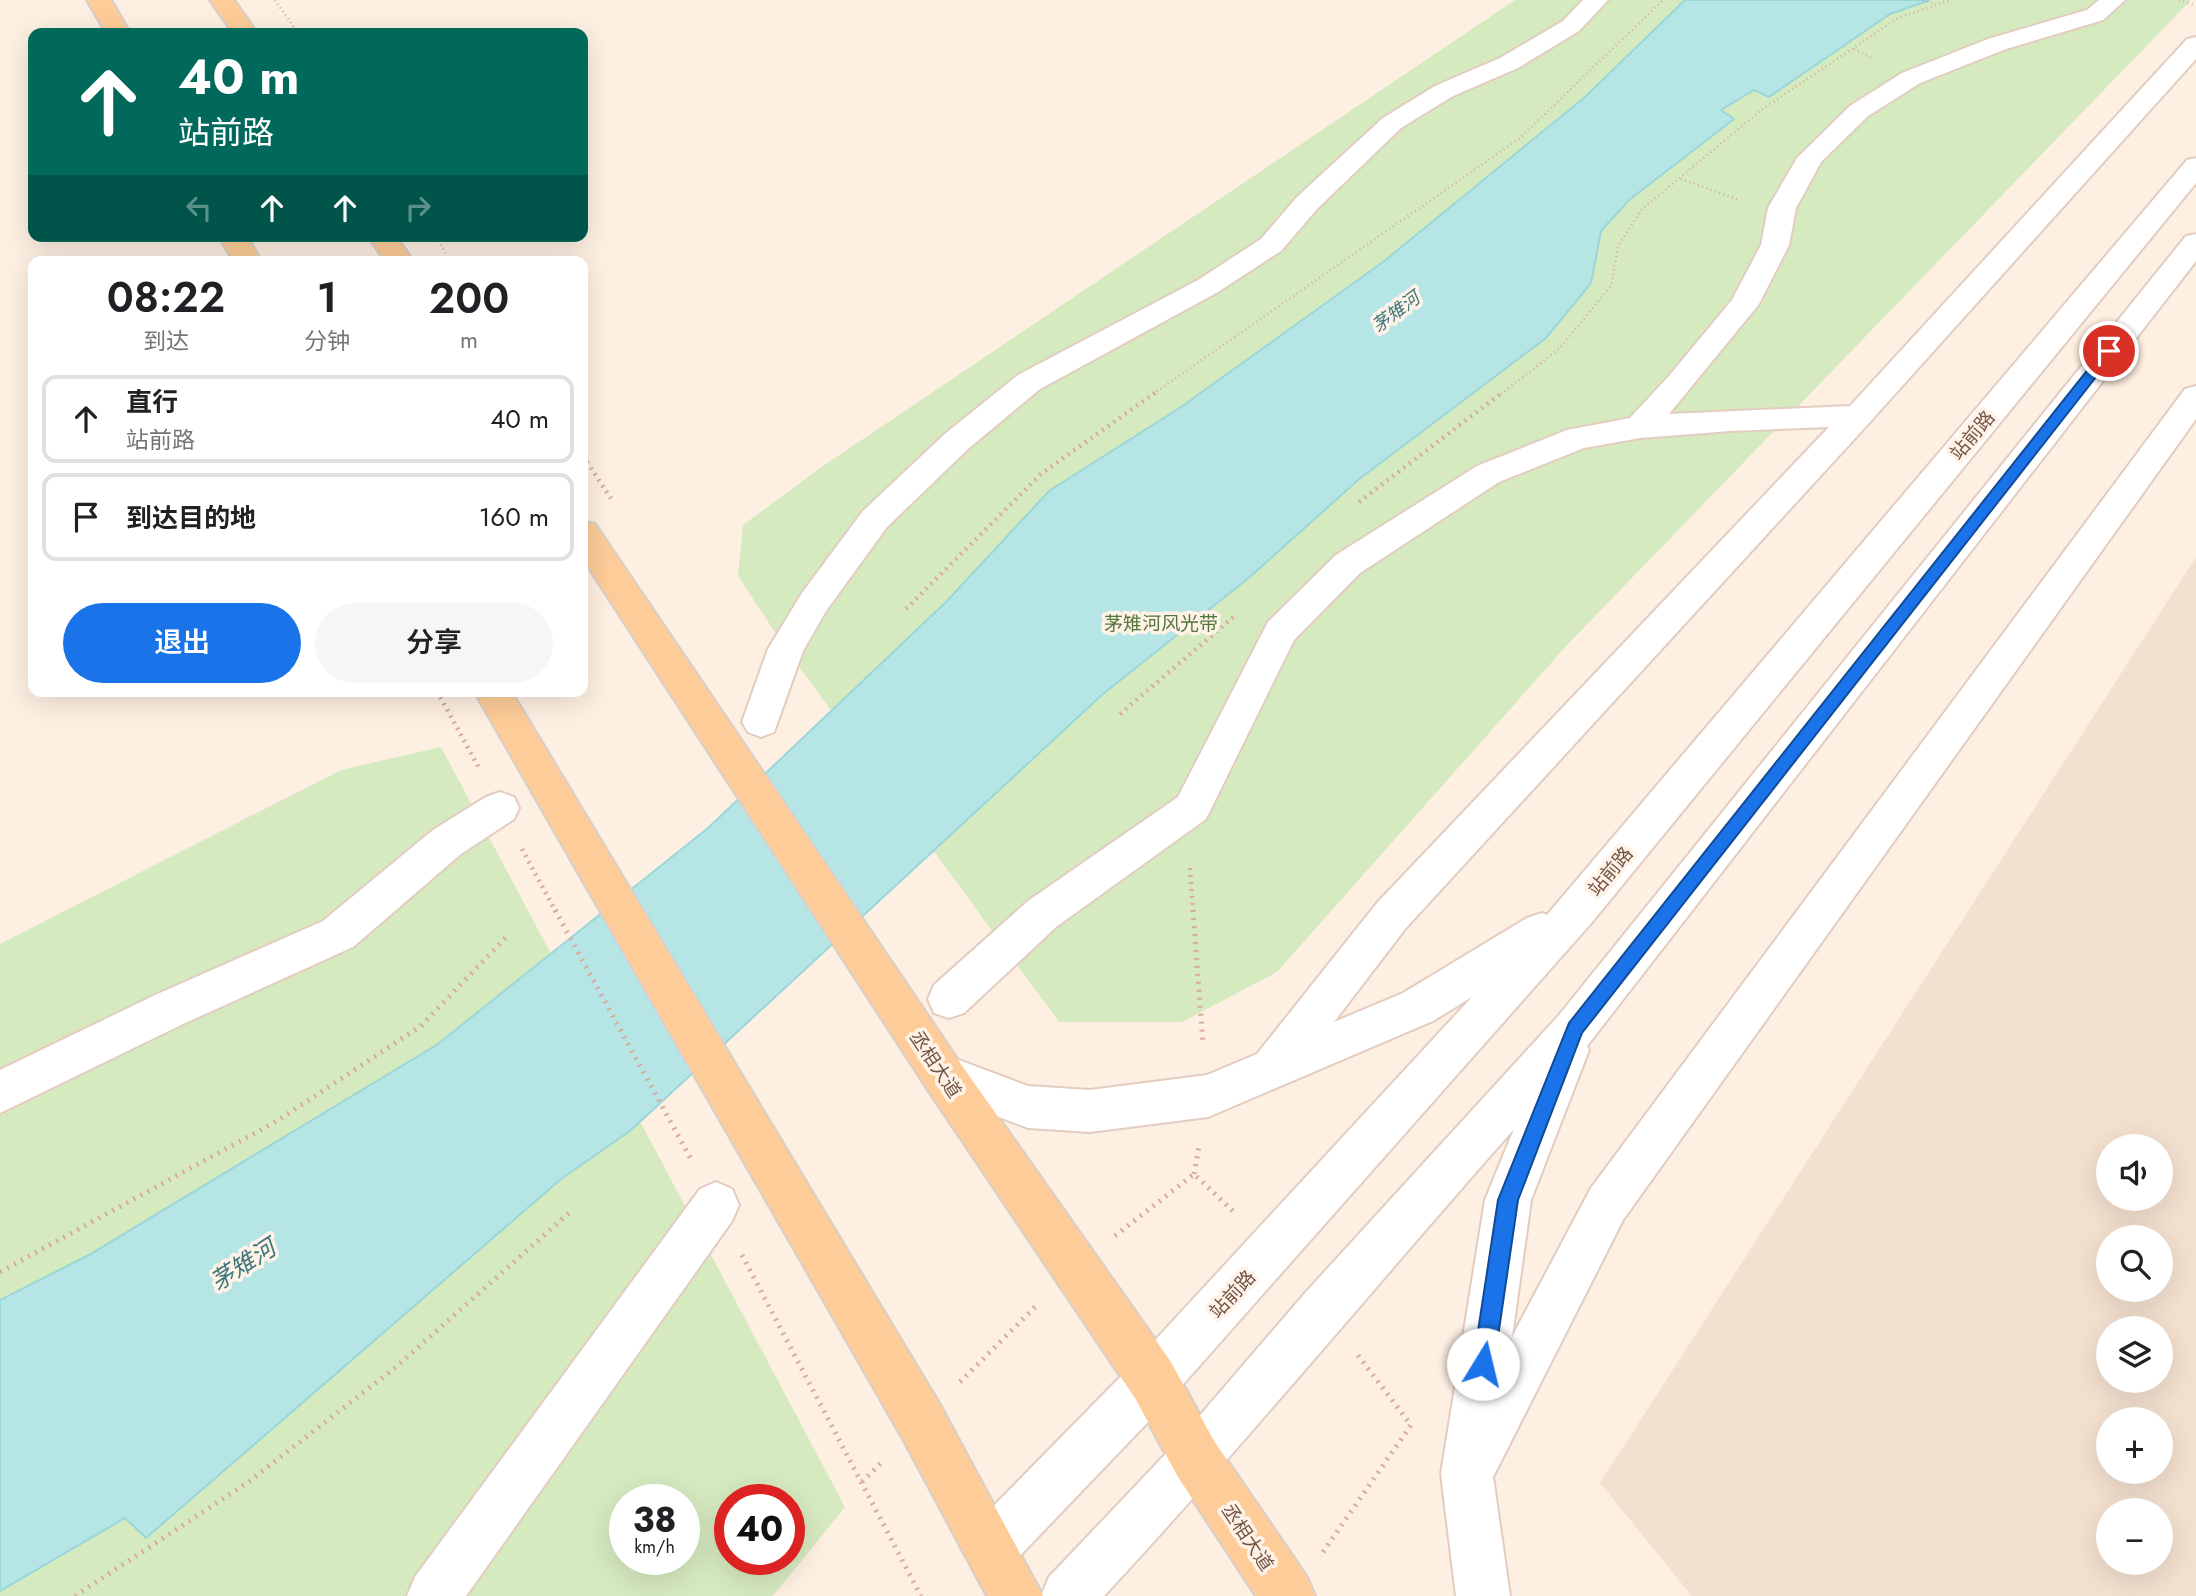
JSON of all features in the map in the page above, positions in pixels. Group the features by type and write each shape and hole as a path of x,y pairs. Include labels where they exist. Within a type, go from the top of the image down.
{"main road":[{"path":"99,0 115,28"},
{"path":"222,0 242,28"},
{"name":"丞相大道","path":"588,540 943,1075 1153,1381 1196,1459 1288,1596"},
{"path":"496,697 921,1421 1016,1596"}],"street":[{"path":"761,722 786,649 814,602 875,519 957,441 1028,382 1208,286 1271,245 1307,203 1392,123 1444,91 1509,62 1571,26 1595,0"},
{"path":"1640,427 1680,383 1710,342 1744,304 1775,246 1782,208 1810,158 1859,111 1910,78 1997,44 2095,15 2113,0"},
{"path":"1273,1067 1391,916 1858,416 2196,44"},
{"name":"站前路","path":"991,1547 1153,1381 1579,908 2196,166"},
{"path":"1068,1596 1196,1459 1323,1309 1576,1028 1798,743 2196,242"},
{"path":"1467,1474 1607,1204 2196,396"},
{"path":"949,999 1042,914 1192,808 1280,632 1348,564 1488,474 1578,439 1640,427 1731,420 1858,416"},
{"path":"0,1092 168,1010 338,934 447,842 500,808"},
{"path":"943,1075 1028,1107 1090,1111 1208,1096 1418,1007 1579,908"},
{"path":"1483,1596 1467,1474 1508,1200 1576,1028"},
{"path":"434,1596 716,1205"}],"path":[{"path":"275,0 295,28"},
{"path":"906,609 1041,474 1221,345 1520,138 1663,0"},
{"path":"1923,0 1937,5"},
{"path":"1358,503 1559,349 1611,286 1618,246 1642,209 1763,108 1898,18 1951,0"},
{"path":"2179,0 2196,6"},
{"path":"1681,179 1732,199 1782,208"},
{"path":"1120,714 1246,607"},
{"path":"440,697 716,1205 921,1596"},
{"path":"1192,808 1190,873 1208,1096"},
{"path":"0,1272 276,1121 399,1041 421,1026 509,934"},
{"path":"75,1596 247,1483 396,1367 569,1213"}],"shaded area":[{"path":"2196,557 2196,1596 1692,1596 1600,1483"}],"green space":[{"name":"茅雉河风光带","path":"1515,0 2191,0 1568,644 1277,972 1182,1022 1059,1022 786,649 738,576 743,525 823,466"},
{"path":"441,747 845,1507 805,1556 805,1484 714,1484 714,1575 790,1575 773,1596 0,1596 0,944 341,770"}],"water":[{"name":"茅雉河","path":"1685,0 1930,0 1890,14 1769,97 1754,90 1721,110 1734,119 1629,200 1601,231 1591,283 1546,338 1358,480 1251,576 1103,694 630,1131 561,1179 146,1538 125,1518 0,1591 0,1300 89,1255 438,1044 708,828 947,601 1049,491 1181,407 1383,262 1585,97"}],"route":[{"path":"1483,1364 1508,1200 1576,1028 2109,351"}]}
